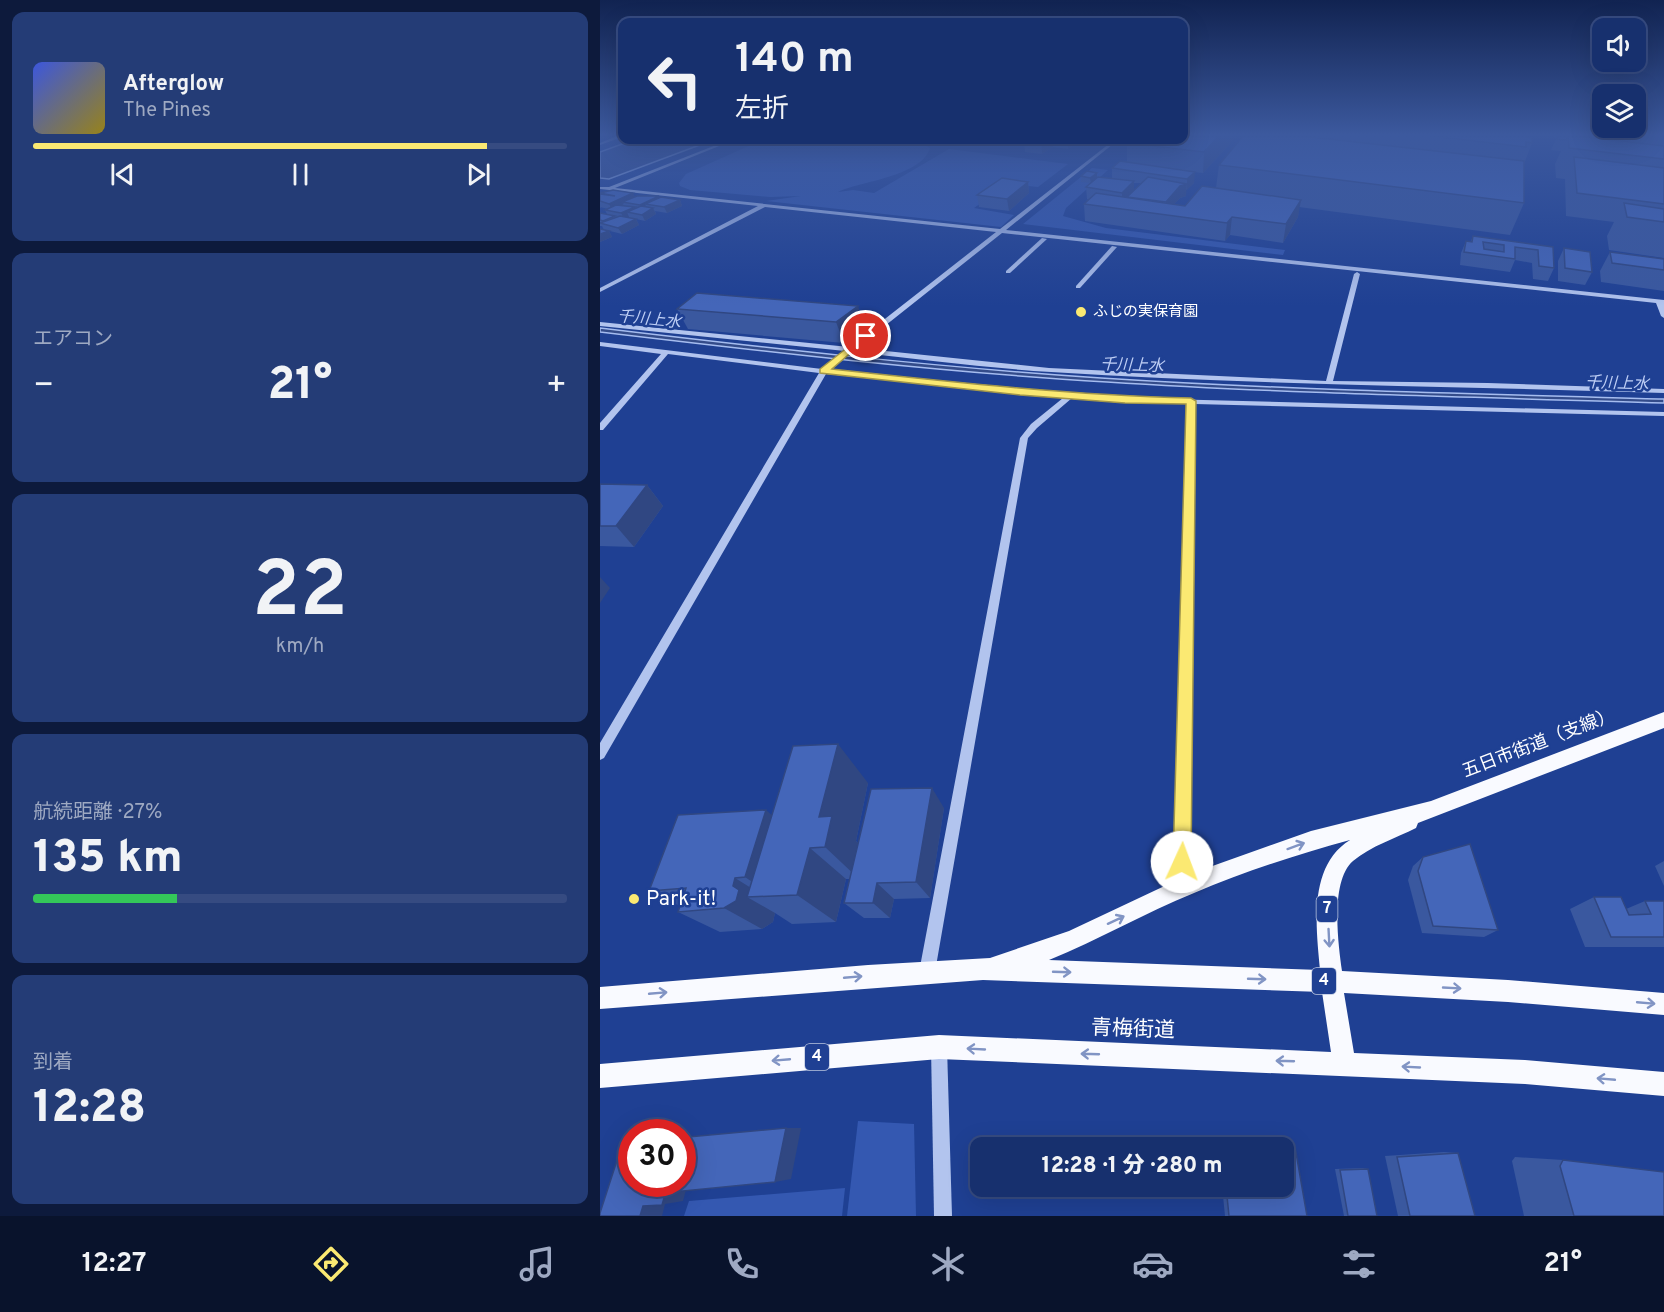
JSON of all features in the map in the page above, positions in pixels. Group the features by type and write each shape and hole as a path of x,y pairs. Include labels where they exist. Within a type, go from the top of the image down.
{"main road":[{"name":"五日市街道（支線）","path":"1344,1063 1332,981 1327,900 1330,875 1343,856 1431,810 1664,720"},
{"name":"五日市街道（支線）","path":"983,969 1040,953 1075,939 1190,884 1311,841 1431,810"},
{"name":"4","path":"600,998 983,969 1332,981 1508,991 1664,1005"},
{"name":"青梅街道","path":"600,1076 939,1047 1525,1072 1664,1084"}],"street":[{"path":"646,193 1661,302 1664,316"},
{"path":"600,754 824,371 842,354 1050,193"},
{"path":"636,201 645,197"},
{"path":"600,290 765,205"},
{"path":"1008,272 1044,239"},
{"path":"1078,287 1114,247"},
{"path":"1330,383 1357,274"},
{"path":"600,324 842,354 1049,370 1330,383 1664,391"},
{"path":"600,344 824,371 1070,396 1664,414"},
{"path":"600,428 666,352"},
{"path":"927,972 1024,438 1034,426 1070,396"},
{"path":"1190,884 1182,862 1191,401"},
{"path":"939,1047 943,1216"}],"shaded area":[{"path":"721,193 996,193 974,208 1014,215 1001,227 766,201 801,196 770,197"},
{"path":"1062,193 1083,193 1066,208 1063,216 1106,228 1285,250 1283,255 1023,224"},
{"path":"600,328 850,356 1101,378 1312,389 1664,399 1664,403 1315,392 1044,378 790,354 600,332"},
{"path":"858,1121 914,1124 916,1216 847,1216"},
{"path":"845,1188 842,1216 684,1216 689,1201"}],"building":[{"path":"600,193 633,193 609,204 600,201 600,194 615,196"},
{"path":"980,193 1015,193 1007,199 977,195"},
{"path":"1096,193 1185,206 1196,193 1250,193 1301,200 1286,224 1232,217 1227,223 1084,204"},
{"path":"1131,193 1174,193 1166,202 1127,197"},
{"path":"1442,193 1524,193 1524,203"},
{"path":"1577,193 1664,193 1664,204"},
{"path":"637,196 659,196 640,205 622,202"},
{"path":"661,197 680,200 664,207 645,204"},
{"path":"1624,203 1664,209 1664,222 1627,217"},
{"path":"616,205 635,207 621,213 605,210"},
{"path":"641,206 653,208 642,215 627,212"},
{"path":"600,213 615,216 603,221 600,220"},
{"path":"620,216 636,219 618,228 600,223"},
{"path":"1473,236 1553,247 1554,268 1539,266 1538,250 1515,247 1515,259 1464,252 1466,241 1472,242","holes":["1483,242 1504,245 1504,252 1484,249"]},
{"path":"1564,248 1590,252 1592,272 1565,268"},
{"path":"1610,252 1664,259 1664,270 1612,263"},
{"path":"697,293 858,306 836,322 677,309"},
{"path":"600,484 647,485 616,526 600,526"},
{"path":"838,744 819,817 832,816 825,847 810,848 797,895 747,897 793,746"},
{"path":"932,788 916,882 877,883 873,903 844,903 871,789"},
{"path":"766,810 745,877 735,878 733,886 739,890 736,901 724,908 678,912 686,888 649,891 678,815"},
{"path":"1470,844 1498,930 1433,926 1418,871 1423,857"},
{"path":"1594,897 1621,897 1629,915 1651,914 1645,901 1664,901 1664,937 1611,937"},
{"path":"786,1128 775,1182 696,1190 696,1136"},
{"path":"1294,1147 1307,1216 1229,1216 1227,1197 1294,1197"},
{"path":"1458,1153 1475,1216 1410,1216 1397,1157"},
{"path":"618,1157 618,1197 664,1197 662,1205 643,1206 640,1216 600,1216"},
{"path":"1563,1160 1664,1172 1664,1216 1574,1216 1560,1166"},
{"path":"1368,1169 1377,1216 1348,1216 1340,1170"}],"place":[{"name":"ふじの実保育園","path":"1081,312"},
{"name":"Park-it!","path":"634,899"}],"route":[{"path":"866,336 824,371 1020,392 1125,400 1191,401 1187,700 1182,862"}],"water label":[{"name":"千川上水","path":"649,320"},
{"name":"千川上水","path":"1132,366"},
{"name":"千川上水","path":"1617,384"}]}
